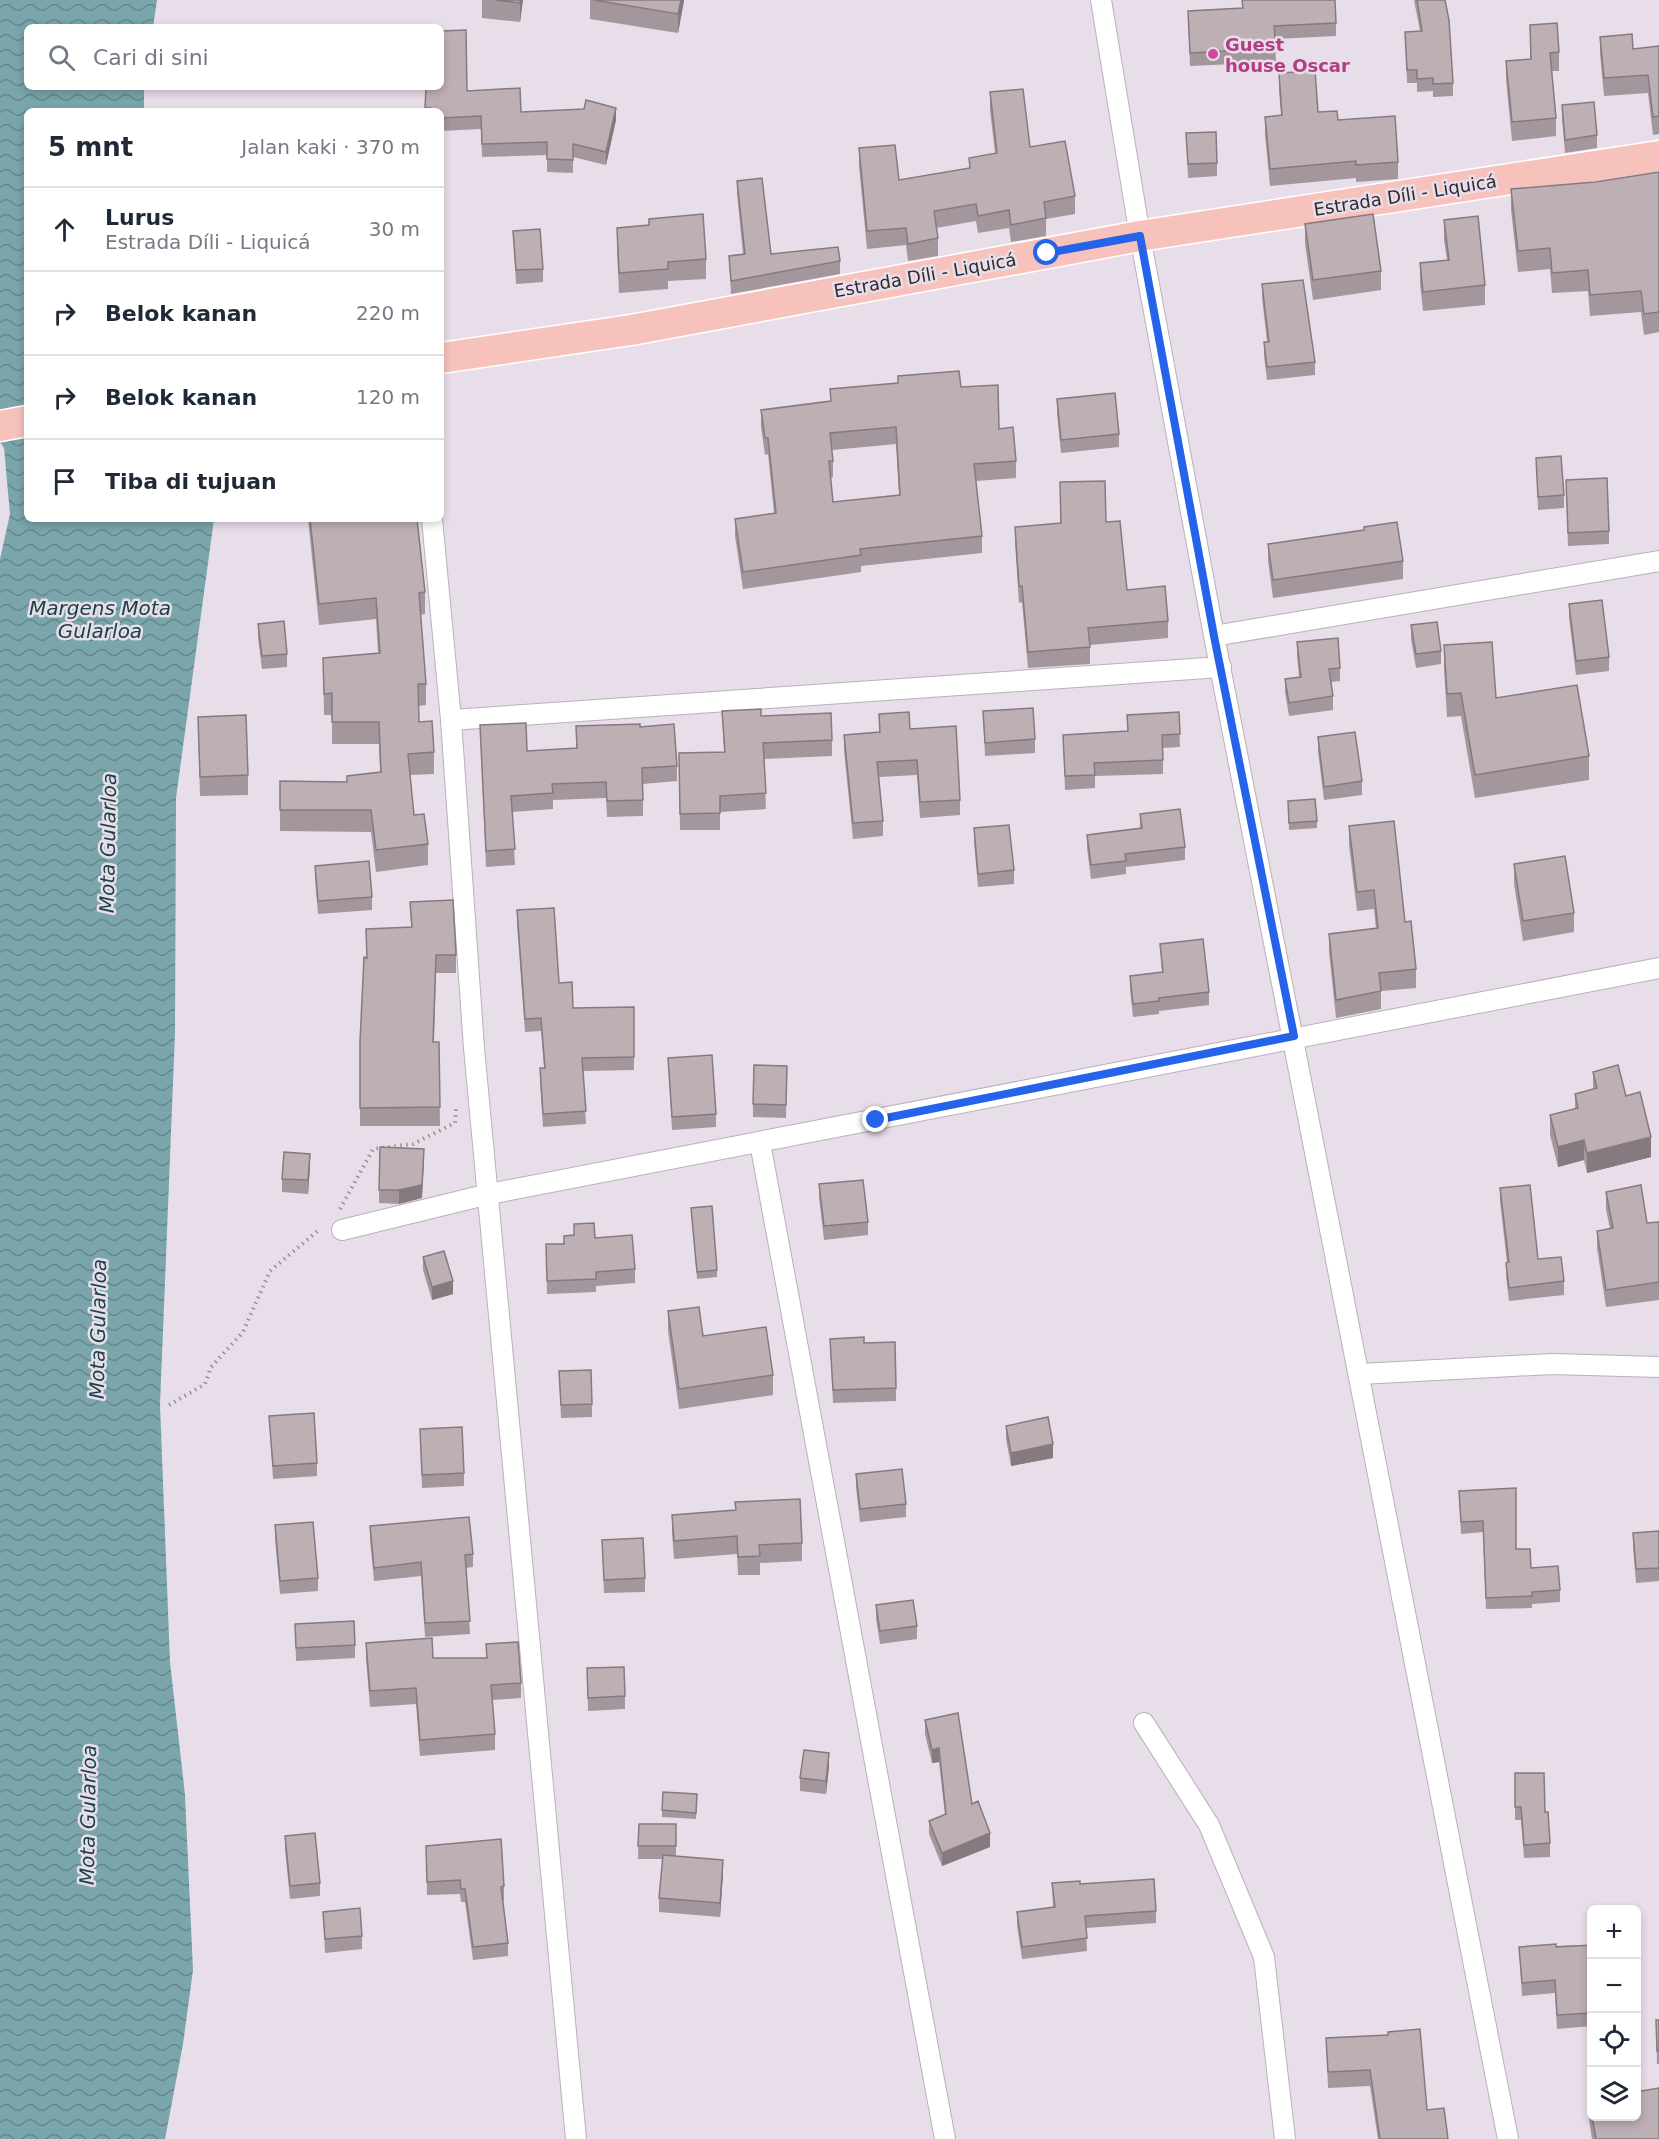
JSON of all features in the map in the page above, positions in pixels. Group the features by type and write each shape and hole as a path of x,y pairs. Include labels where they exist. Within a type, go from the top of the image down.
{"main road":[{"name":"Estrada Díli - Liquicá","path":"444,358 630,330 1140,236 1659,156"},
{"path":"0,426 24,422"}],"street":[{"path":"1101,0 1140,236 1214,636 1508,2139"},
{"path":"432,522 451,720 474,1048 576,2139"},
{"path":"1214,636 1659,561"},
{"path":"451,720 1221,667"},
{"path":"342,1230 489,1194 760,1143 1294,1036 1659,968"},
{"path":"760,1143 945,2139"},
{"path":"1359,1374 1552,1364 1659,1367"},
{"path":"1144,1724 1209,1825 1264,1957 1285,2139"}],"water":[{"name":"Margens Mota Gularloa","path":"0,0 157,0 153,24 24,24 24,90 144,90 144,108 24,108 24,522 214,522 176,798 175,1033 160,1405 170,1662 185,1795 193,1970 183,2044 165,2139 0,2139 0,559 10,514 4,448 0,442"}],"building":[{"path":"496,0 520,0 520,3"},
{"path":"594,0 681,0 678,14"},
{"path":"1242,0 1335,0 1336,23 1274,26 1276,48 1190,53 1188,11 1243,8"},
{"path":"1417,0 1445,0 1449,20 1453,83 1433,84 1433,78 1417,79 1417,70 1407,70 1405,32 1422,31"},
{"path":"1557,23 1559,52 1550,53 1556,118 1512,122 1506,61 1531,59 1530,25"},
{"path":"466,30 467,91 520,88 521,112 584,109 586,100 616,108 606,152 573,144 573,160 547,159 547,142 482,144 481,116 444,118 444,108 425,108 426,90 444,90 444,31"},
{"path":"1632,34 1633,49 1659,46 1659,116 1653,117 1648,75 1604,78 1600,37"},
{"path":"1315,71 1318,112 1337,111 1338,120 1395,116 1398,162 1356,165 1356,161 1270,169 1265,117 1282,115 1279,73"},
{"path":"1023,89 1030,147 1065,141 1075,196 1044,202 1046,218 1011,225 1009,210 978,216 976,204 934,211 938,238 908,244 906,228 867,231 859,148 895,145 899,180 970,168 969,158 997,153 990,92"},
{"path":"1594,102 1597,135 1565,140 1562,105"},
{"path":"1216,132 1217,163 1188,164 1186,133"},
{"path":"1659,172 1659,312 1644,314 1641,291 1590,295 1588,270 1552,273 1550,248 1518,251 1511,189 1595,182"},
{"path":"762,178 771,254 838,247 840,261 731,281 729,256 745,254 737,181"},
{"path":"703,214 706,259 668,262 668,269 619,273 617,228 649,225 649,219"},
{"path":"1373,214 1381,271 1313,280 1305,224"},
{"path":"1478,216 1485,285 1423,292 1420,263 1449,260 1444,220"},
{"path":"540,229 543,269 516,270 513,231"},
{"path":"1303,280 1315,362 1267,367 1264,342 1269,342 1262,284"},
{"path":"959,371 961,387 998,385 999,429 1013,427 1016,461 974,464 982,536 860,549 861,555 743,572 735,519 776,513 768,438 765,438 761,410 831,401 830,389 898,383 898,376","holes":["896,427 900,495 833,502 829,461 833,461 830,433"]},
{"path":"1115,393 1119,434 1061,440 1057,399"},
{"path":"1561,456 1564,495 1538,497 1536,458"},
{"path":"1607,478 1609,531 1568,533 1566,480"},
{"path":"1105,481 1106,522 1120,521 1127,590 1165,586 1168,621 1088,628 1090,647 1028,652 1022,586 1019,586 1015,527 1061,523 1060,482"},
{"path":"310,522 417,522 425,592 419,593 426,684 418,684 419,722 432,721 434,752 408,754 414,815 424,814 428,844 376,850 371,810 280,810 280,781 347,782 347,776 381,772 379,722 332,722 332,693 324,694 323,658 380,653 376,598 319,604"},
{"path":"1397,522 1403,561 1273,580 1268,544 1364,530 1364,527"},
{"path":"1602,600 1609,657 1576,661 1569,604"},
{"path":"284,621 287,654 262,656 258,624"},
{"path":"1437,622 1441,651 1416,654 1411,625"},
{"path":"1338,638 1340,668 1329,669 1333,696 1289,703 1285,679 1301,677 1297,642"},
{"path":"1492,642 1496,698 1577,685 1589,756 1475,775 1461,693 1447,694 1444,645"},
{"path":"1033,708 1035,739 985,743 983,711"},
{"path":"761,709 761,716 831,713 832,740 763,743 766,793 720,796 720,813 680,814 679,753 725,752 722,711"},
{"path":"909,712 910,729 956,726 960,800 920,802 917,760 877,762 883,821 853,823 844,735 880,732 879,714"},
{"path":"1179,712 1180,734 1162,735 1163,760 1094,763 1095,775 1065,776 1063,735 1128,731 1127,715"},
{"path":"246,715 248,775 200,777 198,717"},
{"path":"526,723 527,751 577,748 576,726 640,724 640,727 674,724 677,766 642,768 643,800 607,801 606,782 552,784 553,793 511,796 515,849 486,851 480,725"},
{"path":"1355,732 1362,781 1324,787 1318,737"},
{"path":"1315,799 1317,821 1289,823 1288,801"},
{"path":"1180,809 1185,847 1125,854 1126,861 1091,865 1087,835 1142,828 1140,814"},
{"path":"1394,821 1405,922 1411,921 1416,969 1379,973 1381,991 1336,1000 1329,934 1378,928 1374,890 1357,892 1349,826"},
{"path":"1009,825 1014,870 978,874 974,828"},
{"path":"1565,856 1574,913 1523,921 1514,864"},
{"path":"369,861 372,897 318,901 315,866"},
{"path":"453,900 456,955 436,955 433,1042 439,1042 440,1107 360,1108 360,1042 364,957 367,958 366,929 412,927 410,902"},
{"path":"554,908 559,983 572,982 573,1008 634,1007 634,1057 582,1058 586,1111 543,1114 540,1068 545,1068 541,1018 525,1019 517,910"},
{"path":"1203,939 1209,992 1159,998 1159,1001 1133,1004 1130,976 1163,972 1160,944"},
{"path":"712,1055 716,1114 672,1117 668,1058"},
{"path":"754,1065 787,1066 786,1105 753,1104"},
{"path":"1618,1065 1626,1096 1640,1092 1651,1137 1587,1153 1584,1140 1558,1147 1550,1115 1578,1108 1575,1094 1597,1088 1593,1072"},
{"path":"380,1147 424,1149 422,1185 399,1190 379,1190"},
{"path":"284,1152 310,1154 308,1180 282,1179"},
{"path":"863,1180 868,1222 824,1226 819,1184"},
{"path":"1530,1185 1538,1259 1561,1257 1564,1281 1509,1288 1506,1263 1509,1262 1500,1188"},
{"path":"1641,1185 1647,1223 1659,1222 1659,1282 1606,1290 1597,1231 1613,1228 1606,1192"},
{"path":"712,1206 717,1270 697,1272 691,1208"},
{"path":"594,1223 595,1238 632,1235 635,1269 596,1272 596,1279 547,1281 546,1244 564,1244 564,1236 574,1235 574,1224"},
{"path":"444,1251 453,1281 432,1287 423,1257"},
{"path":"699,1307 703,1336 766,1327 773,1375 679,1389 668,1311"},
{"path":"864,1337 864,1343 895,1342 896,1388 833,1390 830,1339"},
{"path":"591,1370 592,1404 561,1405 559,1371"},
{"path":"314,1413 317,1463 273,1466 269,1416"},
{"path":"1048,1417 1053,1444 1011,1453 1006,1426"},
{"path":"462,1427 464,1473 422,1475 420,1429"},
{"path":"902,1469 906,1504 860,1509 856,1474"},
{"path":"1516,1488 1516,1549 1530,1549 1531,1568 1558,1566 1560,1590 1532,1592 1532,1596 1486,1598 1483,1521 1461,1522 1459,1491"},
{"path":"800,1499 802,1543 759,1545 760,1556 738,1557 737,1536 674,1541 672,1515 736,1510 735,1502"},
{"path":"469,1517 473,1554 465,1555 470,1621 425,1623 421,1562 374,1568 370,1526"},
{"path":"313,1522 318,1578 280,1581 275,1525"},
{"path":"1659,1531 1659,1568 1636,1569 1633,1533"},
{"path":"643,1538 645,1578 604,1580 602,1540"},
{"path":"913,1600 917,1626 880,1631 876,1605"},
{"path":"354,1621 355,1645 296,1648 295,1624"},
{"path":"432,1638 433,1658 487,1658 486,1644 518,1642 521,1683 491,1685 495,1734 420,1740 416,1688 370,1691 366,1643"},
{"path":"624,1667 625,1696 588,1698 587,1668"},
{"path":"958,1713 972,1804 978,1801 990,1833 942,1853 929,1821 946,1814 939,1748 932,1750 925,1720"},
{"path":"804,1750 829,1753 826,1781 800,1778"},
{"path":"1515,1773 1544,1773 1545,1812 1548,1812 1550,1843 1524,1845 1521,1807 1515,1807"},
{"path":"663,1792 697,1794 696,1813 662,1810"},
{"path":"639,1824 676,1824 676,1846 638,1846"},
{"path":"315,1833 320,1883 290,1886 285,1836"},
{"path":"501,1839 504,1886 501,1887 508,1943 473,1947 465,1889 461,1889 460,1880 427,1882 426,1846"},
{"path":"663,1855 723,1860 720,1903 659,1898"},
{"path":"1154,1879 1156,1911 1085,1916 1087,1938 1022,1947 1017,1912 1055,1907 1052,1883 1080,1881 1080,1884"},
{"path":"360,1908 362,1936 325,1939 323,1912"},
{"path":"1556,1944 1556,1947 1587,1945 1587,2013 1557,2015 1555,1980 1522,1983 1519,1947"},
{"path":"1656,2020 1659,2020 1659,2051 1657,2051"},
{"path":"1420,2029 1427,2110 1444,2108 1448,2139 1380,2139 1370,2070 1328,2072 1326,2038 1388,2035 1388,2032"},
{"path":"1659,2088 1659,2139 1596,2139 1593,2121 1641,2121 1641,2091"}],"place":[{"name":"Guest house Oscar","path":"1213,54"}],"route":[{"path":"876,1120 1294,1036 1214,636 1140,236 1047,253"}],"water label":[{"name":"Mota Gularloa","path":"108,843"},
{"name":"Mota Gularloa","path":"98,1329"},
{"name":"Mota Gularloa","path":"88,1815"}]}
